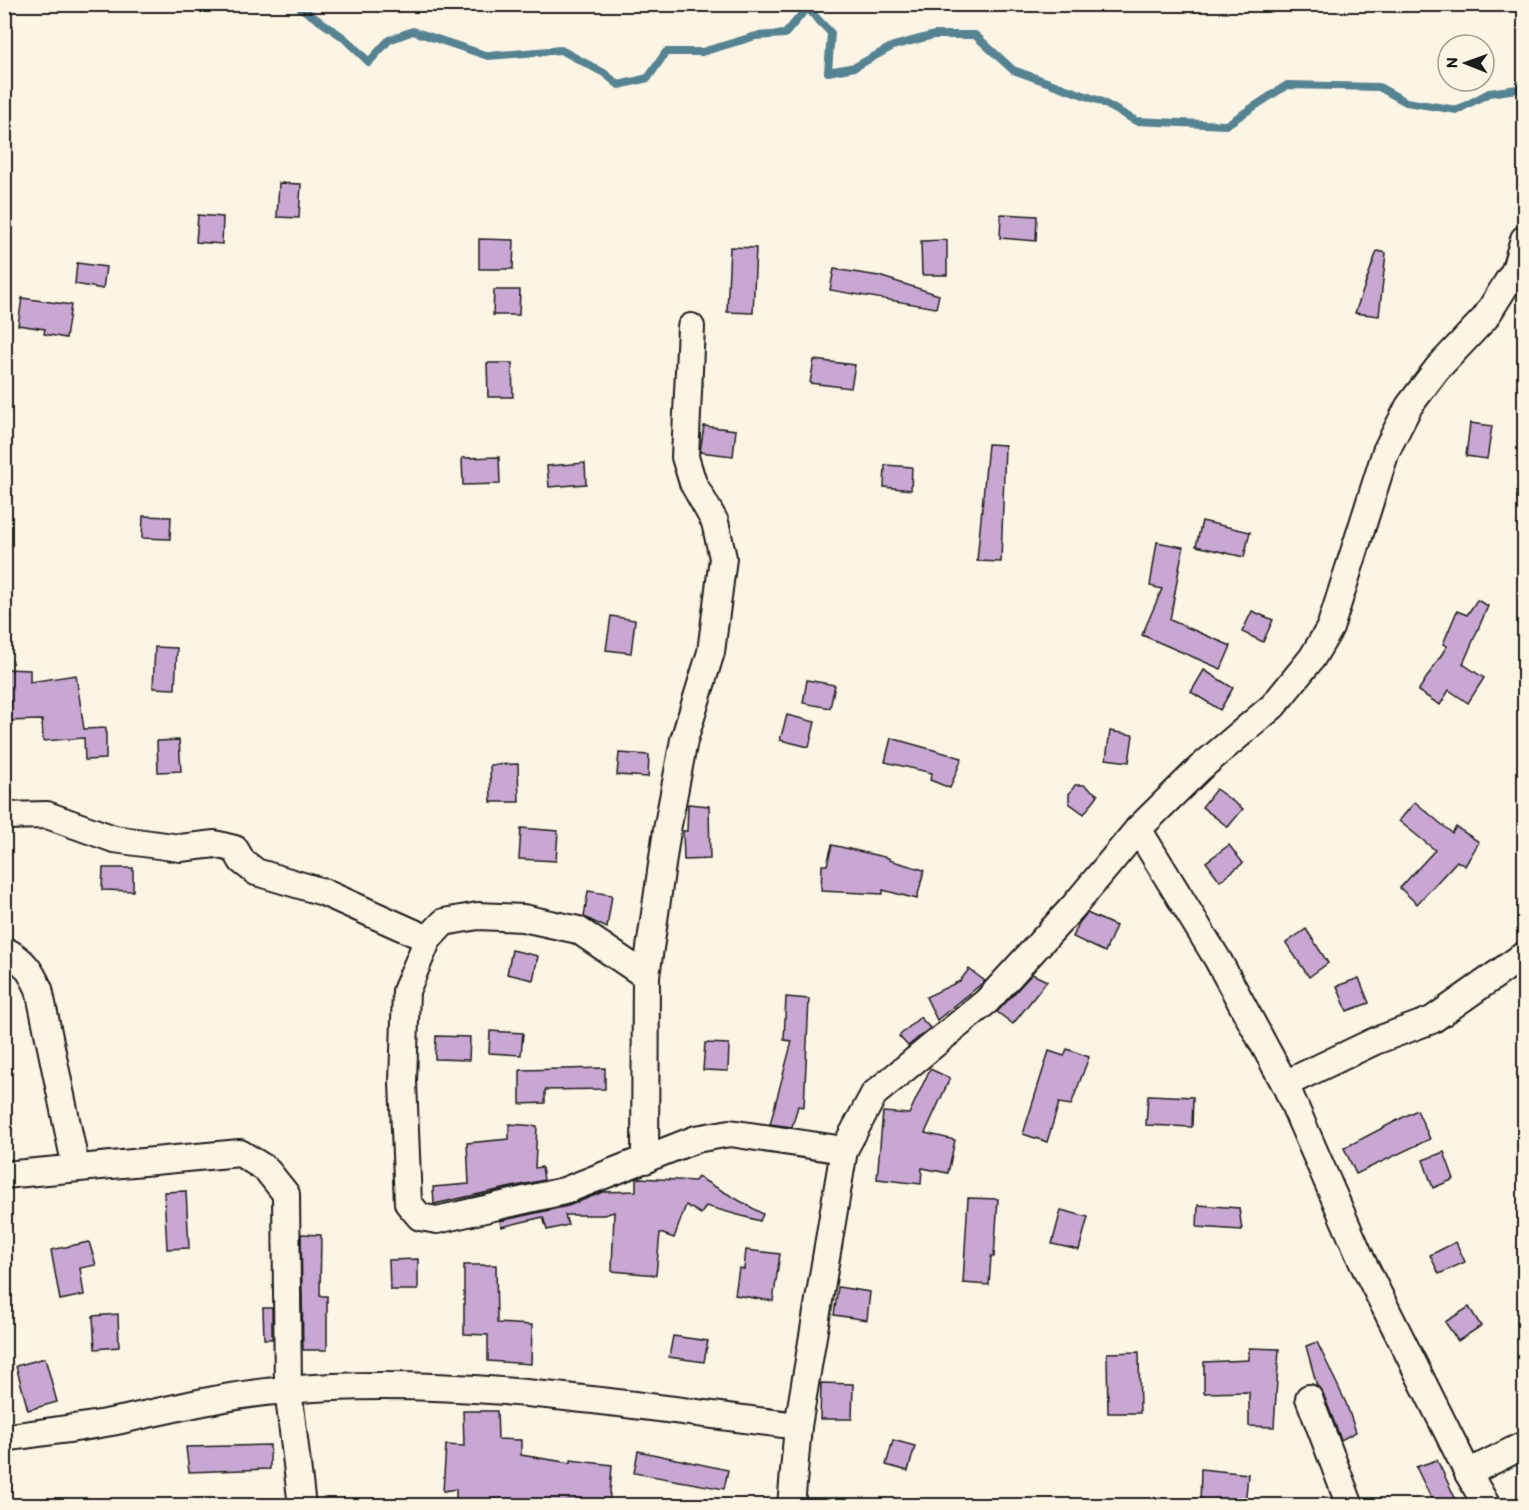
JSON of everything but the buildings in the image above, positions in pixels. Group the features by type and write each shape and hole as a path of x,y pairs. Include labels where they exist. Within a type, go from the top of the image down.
{"street":[{"path":"791,1506 798,1426 844,1150 874,1094 987,1001 1073,907 1138,829 1200,768 1273,706 1312,658 1330,628 1386,452 1409,406 1437,369 1485,318 1515,270 1524,239"},
{"path":"645,1160 646,976 667,830 684,740 711,652 723,558 715,522 693,483 685,457 691,327"},
{"path":"4,816 47,815 114,839 180,848 215,844 235,849 242,861 256,872 323,892 428,939"},
{"path":"1138,829 1218,960 1285,1084 1362,1261 1468,1473 1487,1506"},
{"path":"646,976 578,930 523,918 478,916 444,922 428,939 406,991 403,1082 408,1203 420,1217 437,1221 564,1191 696,1139 730,1133 844,1150"},
{"path":"4,950 18,957 31,970 39,989 76,1168"},
{"path":"1285,1084 1375,1041 1432,1020 1524,955"},
{"path":"4,1175 240,1153 266,1169 286,1194 288,1389 302,1506"},
{"path":"4,1438 119,1420 223,1398 288,1389 428,1386 585,1400 798,1426"},
{"path":"1309,1398 1350,1506"},
{"path":"1468,1473 1524,1445"}],"waterway":[{"path":"295,4 343,37 369,62 389,40 413,31 488,56 561,50 604,73 619,85 648,78 666,52 702,52 756,36 785,34 807,8 831,33 828,72 855,67 893,46 934,35 975,35 1013,70 1100,101 1136,121 1226,125 1287,85 1379,87 1406,102 1457,110 1489,93 1524,88"}]}
